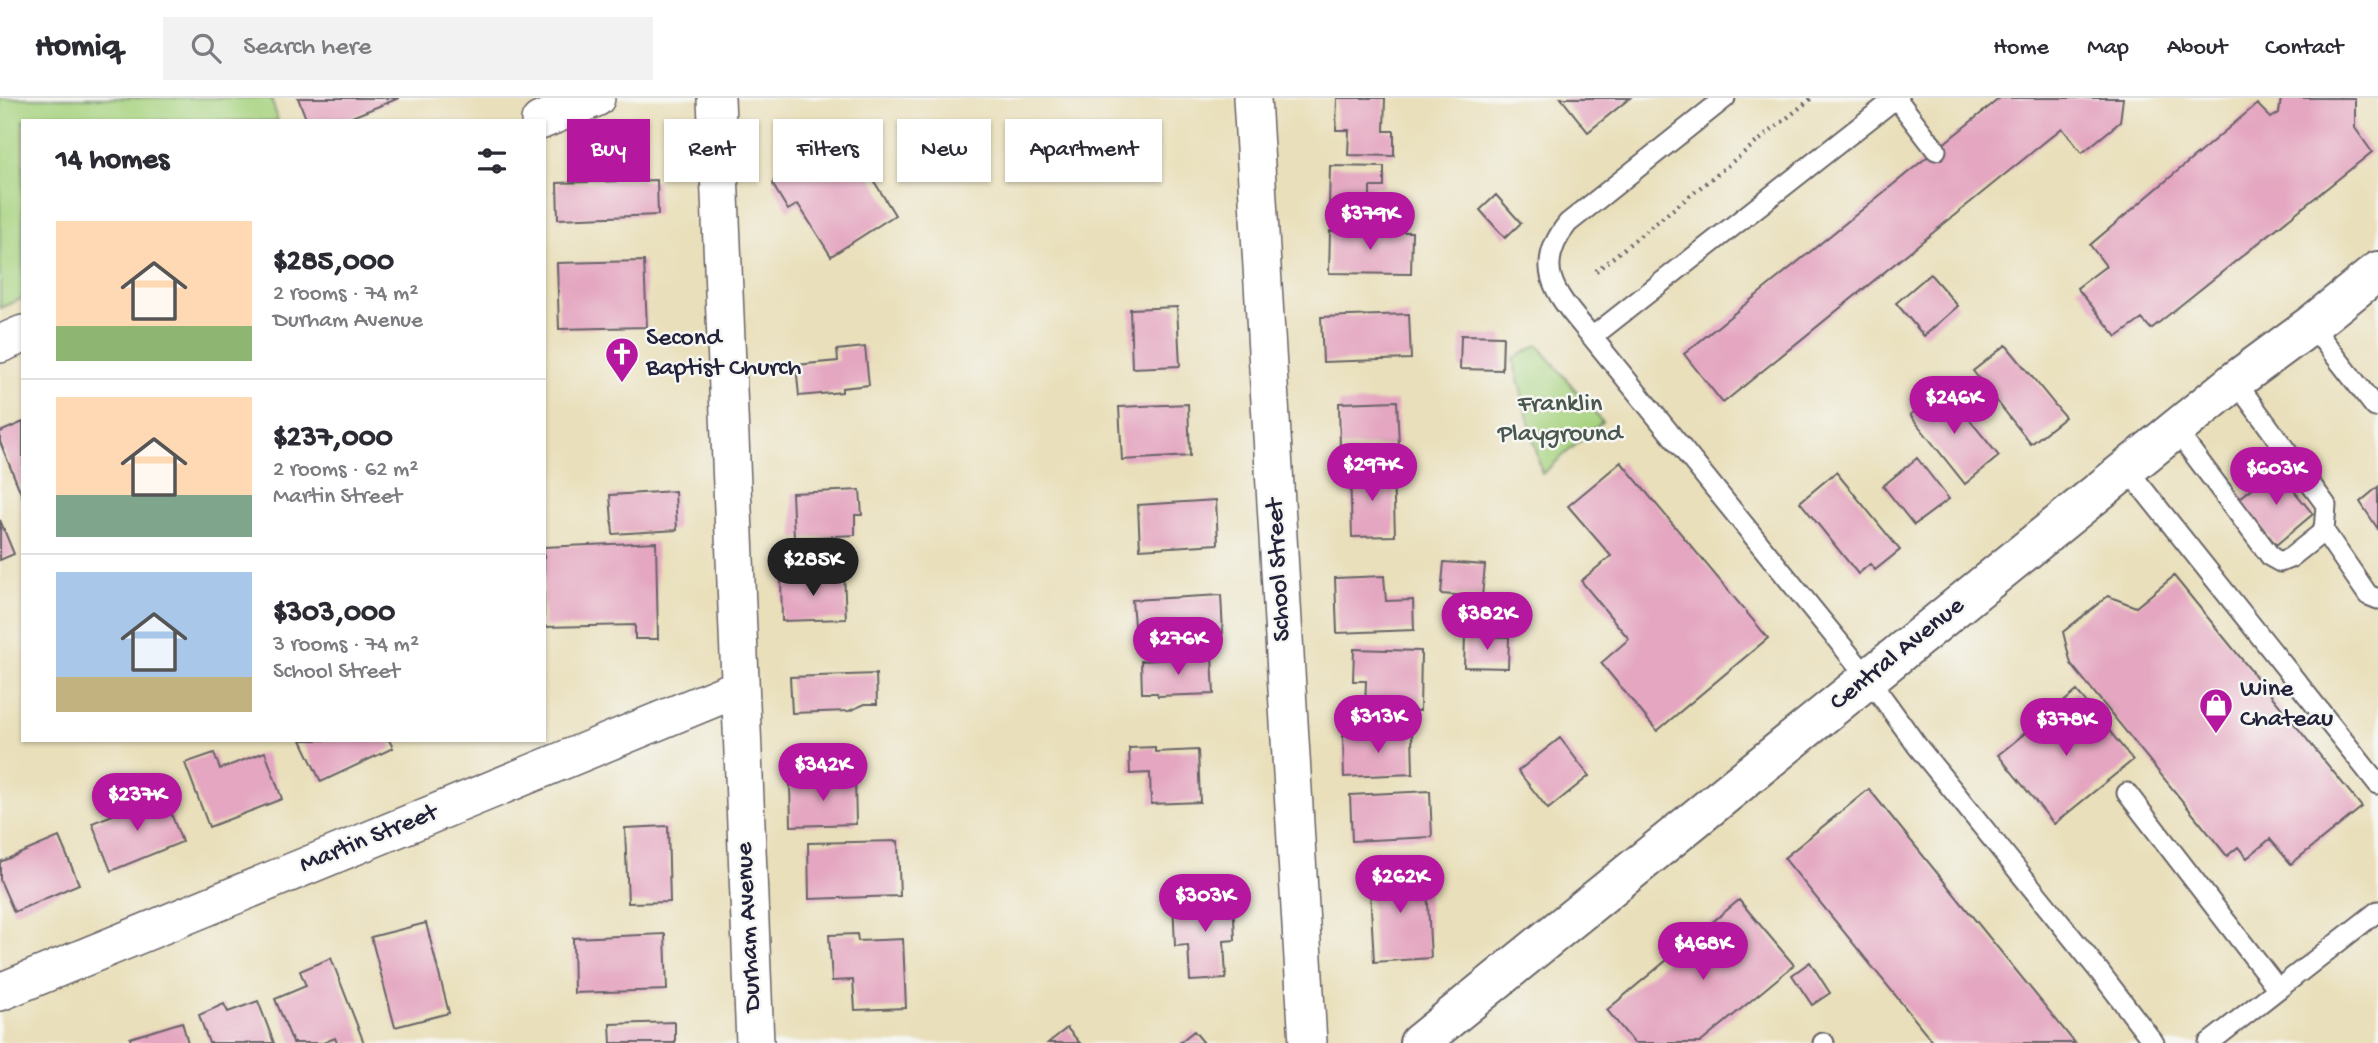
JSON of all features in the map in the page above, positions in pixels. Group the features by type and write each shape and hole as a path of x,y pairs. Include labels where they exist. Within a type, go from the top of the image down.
{"street":[{"path":"545,119 596,98"},
{"name":"Durham Avenue","path":"716,98 755,1043"},
{"name":"School Street","path":"1252,98 1308,1043"},
{"name":"Central Avenue","path":"1419,1043 2175,429 2378,271"},
{"path":"0,344 21,335"},
{"name":"Martin Street","path":"0,992 739,688"}],"lane":[{"path":"1724,98 1567,223 1556,237 1550,254 1549,273 1555,291 1869,679 1918,747 2154,1043"},
{"path":"1592,337 1896,98 1936,150"},
{"path":"2311,325 2375,407 2378,405"},
{"path":"2235,381 2326,505 2324,531 2368,595 2378,598"},
{"path":"2175,429 2271,557 2280,562 2290,558 2324,531"},
{"path":"2127,470 2378,784"},
{"path":"2127,793 2278,989"},
{"path":"2209,1043 2378,911"}],"path":[{"path":"1596,271 1812,98"}],"green space":[{"path":"0,98 271,98 277,119 21,119 21,299 0,308"},
{"name":"Franklin Playground","path":"1538,345 1602,422 1542,474 1513,359"}],"building":[{"path":"298,98 399,98 347,119 306,119"},
{"path":"1337,98 1385,98 1384,131 1394,131 1394,156 1348,155 1349,130 1336,130"},
{"path":"1561,98 1630,98 1588,132"},
{"path":"2000,98 2123,98 2120,122 2082,153 2062,128 1723,403 1684,354"},
{"path":"2281,98 2355,98 2355,128 2372,152 2151,329 2142,319 2117,337 2077,288 2106,266 2090,245 2257,104 2271,118 2279,113"},
{"path":"1330,166 1384,167 1384,187 1370,187 1370,206 1329,206"},
{"path":"657,180 658,215 558,219 557,183"},
{"path":"774,182 874,182 895,215 831,256 798,204 788,210"},
{"path":"1496,195 1521,223 1505,238 1480,210"},
{"path":"1330,231 1412,232 1411,274 1329,273"},
{"path":"644,261 647,327 559,329 557,263"},
{"path":"1930,274 1958,306 1924,336 1896,303"},
{"path":"1177,307 1180,366 1132,368 1130,309"},
{"path":"1409,314 1411,359 1323,362 1321,317"},
{"path":"1461,335 1503,336 1502,370 1460,369"},
{"path":"2006,345 2065,417 2031,444 1973,371"},
{"path":"865,347 869,385 842,388 842,392 799,396 796,365 838,361 837,350"},
{"path":"1943,387 1999,456 1965,484 1910,415"},
{"path":"1397,401 1399,445 1340,447 1339,403"},
{"path":"1188,404 1190,456 1122,460 1119,407"},
{"path":"21,423 21,493 0,442 0,432"},
{"path":"1917,458 1949,499 1914,525 1883,486"},
{"path":"1621,462 1768,638 1657,731 1601,663 1629,639 1581,581 1611,556 1568,506"},
{"path":"1393,469 1395,536 1352,537 1350,470"},
{"path":"2276,469 2313,514 2276,545 2239,499"},
{"path":"1836,472 1900,550 1875,570 1870,564 1858,574 1800,502"},
{"path":"2378,487 2378,529 2360,502"},
{"path":"860,490 862,515 855,515 855,535 794,538 792,493"},
{"path":"675,491 677,530 613,534 610,495"},
{"path":"1216,500 1218,544 1140,549 1138,505"},
{"path":"0,520 14,554 0,560"},
{"path":"656,542 658,639 635,639 635,625 546,627 546,547"},
{"path":"1444,562 1485,565 1482,597 1441,594"},
{"path":"844,574 846,619 782,621 781,577"},
{"path":"1384,576 1386,601 1413,600 1414,630 1337,633 1335,578"},
{"name":"Wine Chateau","path":"2174,576 2362,807 2291,864 2270,839 2247,858 2238,847 2227,856 2071,664 2063,632 2108,596 2136,607"},
{"path":"1221,595 1223,633 1135,638 1132,600"},
{"path":"1465,636 1509,637 1508,668 1464,667"},
{"path":"1354,649 1421,651 1420,711 1365,709 1366,681 1353,681"},
{"path":"1212,657 1214,694 1158,696 1157,693 1142,693 1141,661"},
{"path":"876,674 877,704 865,704 849,711 792,713 790,677"},
{"path":"2077,691 2133,760 2054,824 1998,755"},
{"path":"1412,733 1413,774 1344,777 1343,736"},
{"path":"1560,738 1589,776 1548,809 1518,771"},
{"path":"302,742 390,742 393,748 321,782"},
{"path":"1155,747 1155,752 1198,750 1200,802 1151,804 1150,773 1130,774 1129,748"},
{"path":"265,752 282,799 209,827 185,763 214,753 220,769"},
{"path":"855,780 856,824 791,826 790,782"},
{"path":"1869,789 2075,1043 1934,1043 1784,858"},
{"path":"1430,791 1432,837 1352,841 1350,795"},
{"path":"164,795 182,842 111,871 92,823"},
{"path":"668,826 670,902 628,903 625,828"},
{"path":"59,837 79,884 14,912 0,880 0,862"},
{"path":"898,841 900,896 809,899 808,843"},
{"path":"1426,868 1431,958 1374,962 1369,872"},
{"path":"1233,897 1235,940 1224,941 1226,979 1190,981 1188,945 1175,946 1173,900"},
{"path":"1739,900 1794,965 1700,1043 1634,1043 1607,1010"},
{"path":"426,923 449,1013 395,1027 371,937"},
{"path":"665,934 667,990 574,993 573,938"},
{"path":"857,934 858,941 903,939 906,1008 855,1010 853,980 832,981 829,935"},
{"path":"331,958 364,1043 337,1043 335,1038 323,1043 293,1043 275,999 306,986 300,971"},
{"path":"1810,962 1830,993 1812,1005 1792,975"},
{"path":"258,1001 274,1043 209,1043 199,1015 224,1004 228,1012"},
{"path":"182,1022 188,1043 131,1043 130,1038"},
{"path":"675,1022 675,1043 611,1043 610,1024"},
{"path":"1067,1028 1080,1043 1048,1043"},
{"path":"1194,1031 1204,1043 1179,1043"}],"place":[{"name":"Second Baptist Church","path":"622,384"},
{"name":"Wine Chateau","path":"2216,735"}]}
